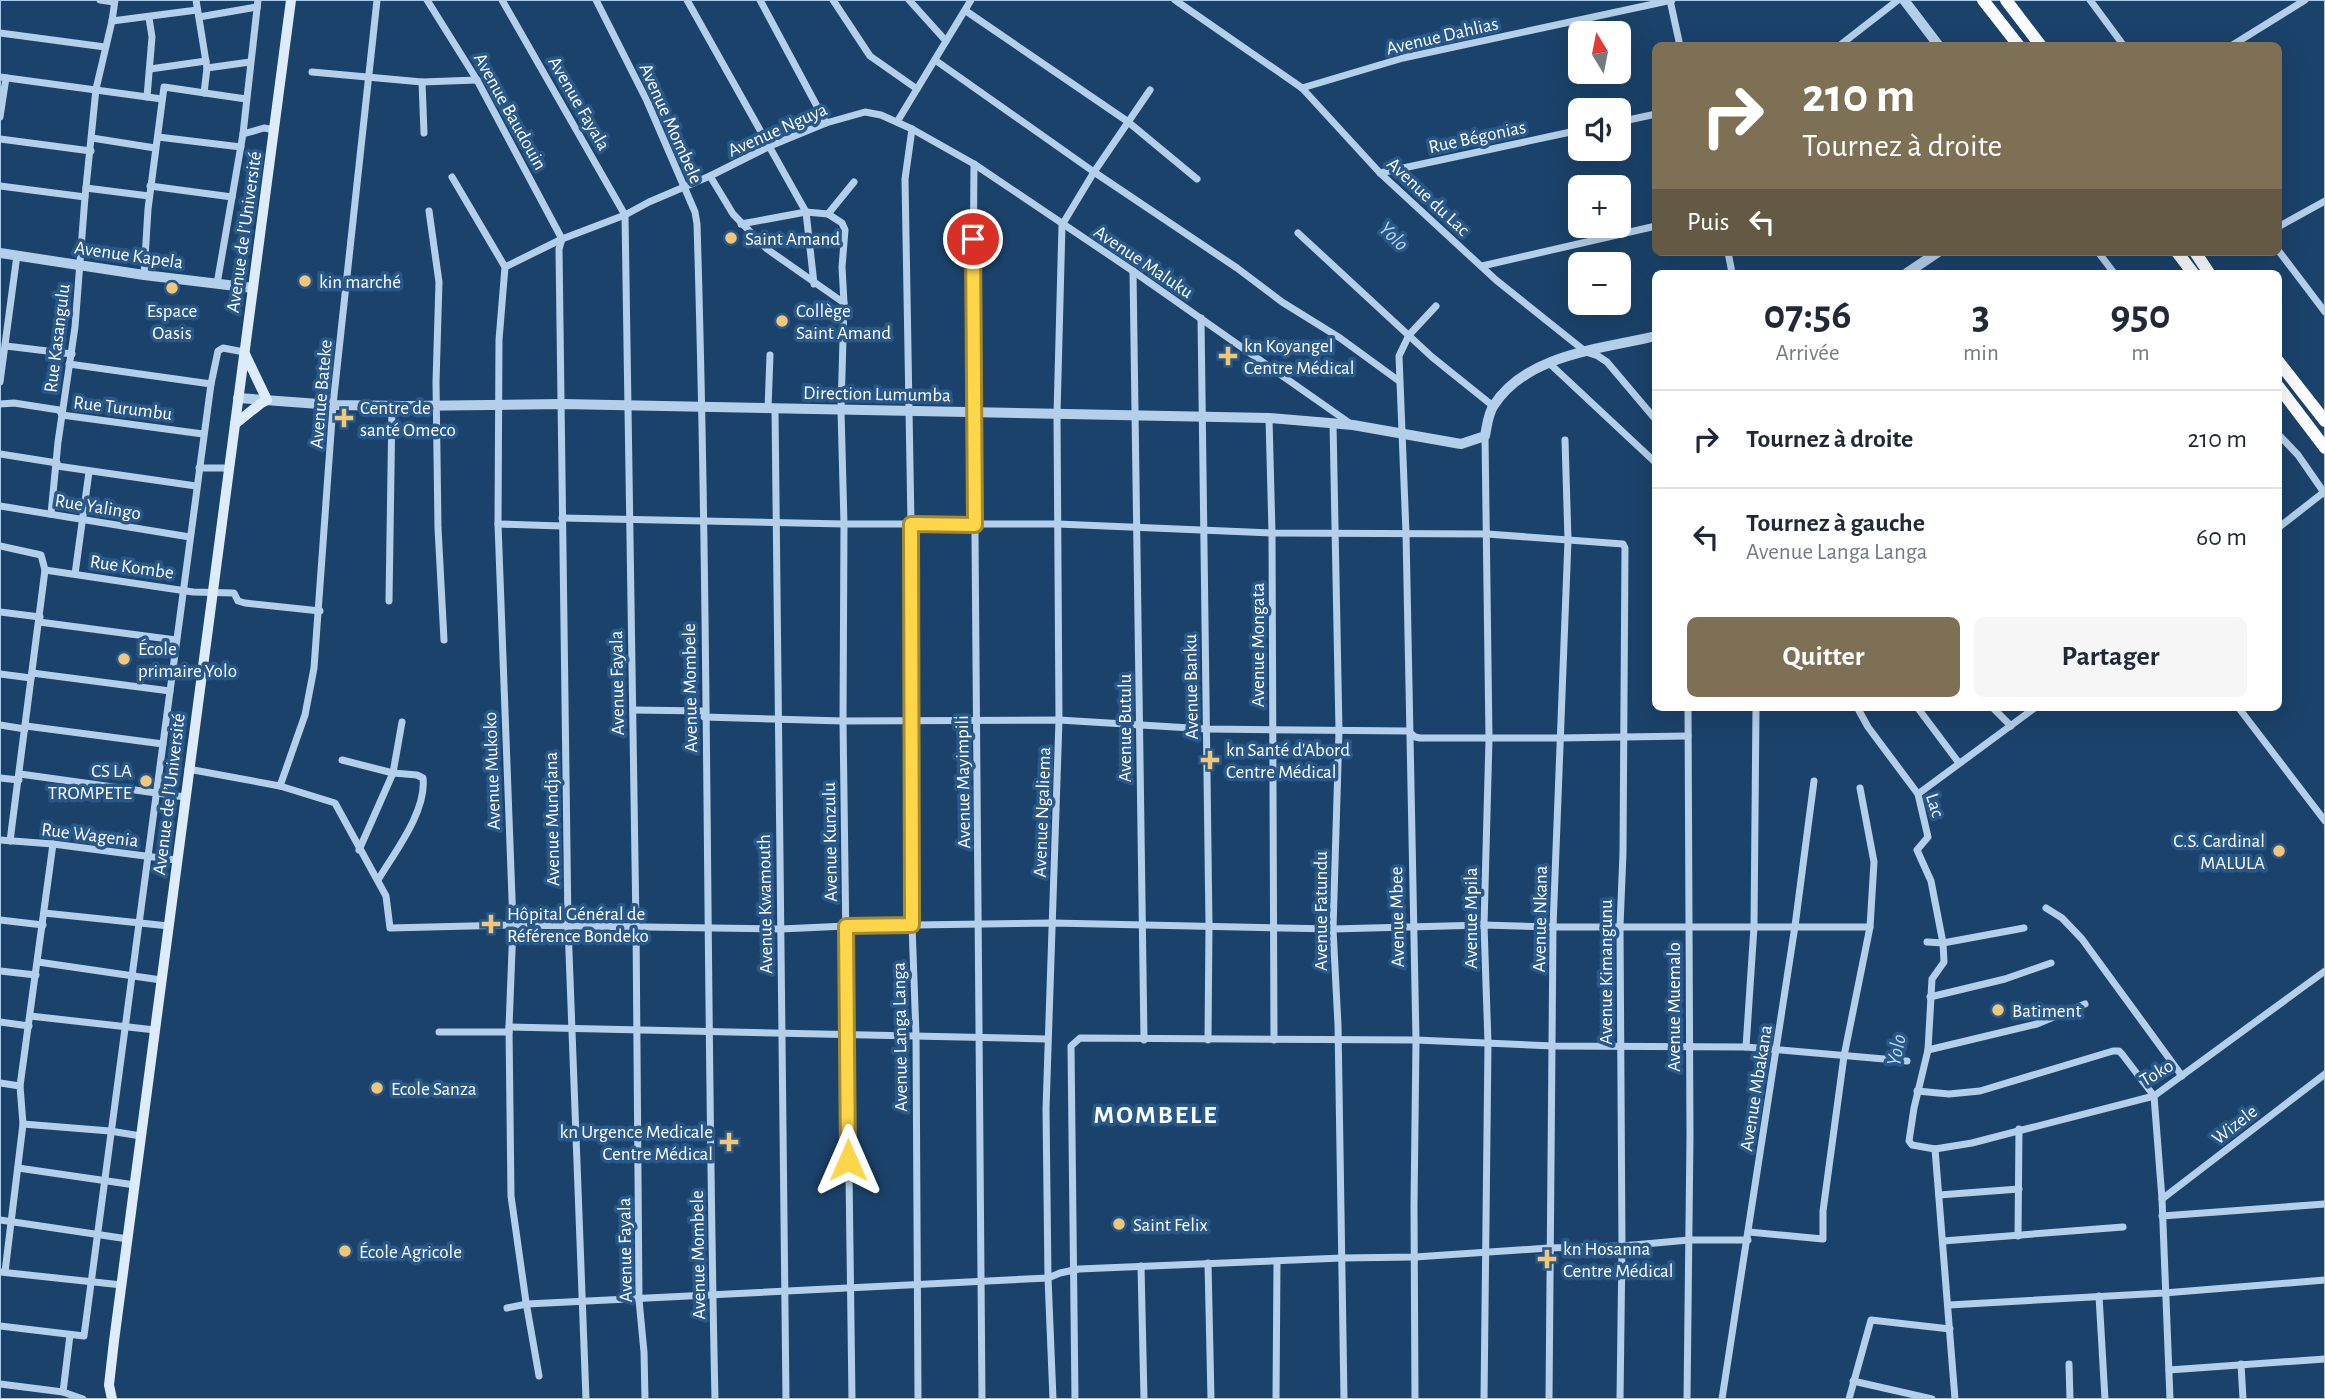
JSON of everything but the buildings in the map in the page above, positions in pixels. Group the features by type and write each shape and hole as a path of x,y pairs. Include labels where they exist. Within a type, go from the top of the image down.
{"highway":[{"path":"1983,0 2016,42"},
{"path":"2006,0 2038,42"},
{"path":"2179,256 2191,270"},
{"path":"2282,366 2325,421"},
{"path":"2282,391 2325,448"}],"main road":[{"name":"Avenue de l’Université","path":"109,1385 291,0"},
{"path":"235,425 267,400 244,352"},
{"path":"101,1399 109,1385"},
{"path":"109,1385 112,1399"}],"street":[{"path":"100,0 114,1"},
{"path":"196,0 206,65 204,93"},
{"name":"Avenue Bateke","path":"280,786 310,697 320,611 333,405 377,0"},
{"name":"Avenue Baudouin","path":"427,0 467,62 468,80 562,239"},
{"name":"Avenue Fayala","path":"502,0 625,215 638,1029 639,1300 645,1399"},
{"name":"Avenue Mombele","path":"596,0 646,101 695,212 697,225 703,408 704,714 715,1399"},
{"path":"687,0 806,212 814,284"},
{"path":"760,0 826,123"},
{"path":"834,0 870,56 917,89"},
{"path":"909,0 946,41"},
{"path":"897,122 971,0"},
{"name":"Avenue du Lac","path":"1175,0 1302,89 1380,173 1496,280 1586,352 1607,362 1652,415"},
{"path":"1671,0 1679,42"},
{"name":"Avenue Dahlias","path":"1302,89 1403,58 1671,0"},
{"path":"1844,42 1901,0 1936,42"},
{"path":"2090,0 2121,42"},
{"path":"2237,42 2305,0"},
{"name":"Rue Kasangulu","path":"51,514 72,354 96,89 114,1"},
{"path":"112,21 257,4 243,134 218,284"},
{"path":"966,11 1127,121 1197,178"},
{"path":"147,97 152,37 149,18"},
{"path":"0,33 105,47"},
{"path":"935,60 1399,381"},
{"path":"150,69 250,62"},
{"path":"312,72 422,82 468,80"},
{"path":"0,117 3,77 162,99"},
{"path":"422,82 425,133"},
{"path":"144,275 150,186 164,87 246,99"},
{"path":"1062,225 1127,121 1150,90"},
{"name":"Avenue Nguya","path":"505,267 562,239 625,215 770,146 826,123 865,112 881,115 912,129"},
{"path":"1631,119 1652,115"},
{"path":"243,134 264,128 275,130"},
{"name":"Avenue Maluku","path":"912,129 974,164 1353,425"},
{"name":"Avenue Langa Langa","path":"912,129 905,179 911,524 912,925 916,1035 918,1399"},
{"name":"Rue Bégonias","path":"1380,173 1568,133"},
{"path":"158,137 241,147"},
{"path":"92,138 155,148"},
{"path":"0,139 91,151"},
{"name":"Avenue Mayimpili","path":"974,164 982,1399"},
{"path":"710,176 741,224 767,249 844,303"},
{"path":"452,177 505,267"},
{"path":"741,224 806,212 828,214 854,182"},
{"path":"0,186 85,197"},
{"path":"150,186 232,197"},
{"path":"86,188 149,196"},
{"path":"2282,225 2325,201"},
{"path":"429,211 439,282 438,528 444,640"},
{"name":"Avenue Kunzulu","path":"828,214 842,223 845,230 842,267 844,303 841,410 852,1399"},
{"name":"Avenue Ngaliema","path":"1053,1399 1046,1110 1059,720 1056,414 1062,225"},
{"path":"1482,266 1652,227"},
{"path":"1298,233 1432,357 1493,406"},
{"name":"Avenue Mundjana","path":"562,239 559,249 568,926 586,1399"},
{"name":"Avenue Kapela","path":"0,253 253,288"},
{"path":"0,382 17,255"},
{"path":"2282,255 2325,312"},
{"path":"1911,270 1932,256"},
{"path":"2101,256 2112,270"},
{"name":"Avenue Mukoko","path":"505,267 499,340 498,524 513,925 509,1029 511,1196 540,1376"},
{"name":"Avenue Butulu","path":"1133,271 1144,1040"},
{"path":"1409,335 1436,306"},
{"name":"Avenue Banku","path":"1201,318 1209,926 1208,1040"},
{"name":"Avenue Mbee","path":"1409,335 1399,356 1399,381 1406,533 1416,1041 1413,1206 1415,1399"},
{"path":"1485,436 1493,406 1519,380 1532,372 1549,363 1586,352 1652,337"},
{"path":"0,1326 83,1337 211,384 218,351 230,348 244,352"},
{"path":"3,351 72,354"},
{"name":"Avenue Kwamouth","path":"770,355 775,523 786,1399"},
{"path":"1549,363 1652,459"},
{"path":"69,364 211,384"},
{"name":"Direction Lumumba","path":"238,398 333,405 562,404 1269,418 1333,422 1461,444 1485,436"},
{"name":"Rue Turumbu","path":"0,404 14,403 59,410 62,415 204,434"},
{"path":"389,601 398,406"},
{"name":"Avenue Mongata","path":"1269,418 1272,533 1273,1040"},
{"name":"Avenue Fatundu","path":"1333,422 1339,731 1334,929 1344,1399"},
{"name":"Avenue Mpila","path":"1484,1399 1488,1042 1484,925 1489,739 1485,436"},
{"path":"2282,437 2298,455 2324,493 2282,525"},
{"name":"Avenue Nkana","path":"1549,1399 1553,928 1568,540 1565,440"},
{"path":"0,454 89,472 196,486"},
{"path":"199,468 229,468"},
{"path":"75,574 89,472"},
{"name":"Rue Yalingo","path":"0,506 190,537"},
{"path":"498,524 629,518 844,524 1058,524 1272,533 1487,534 1568,540"},
{"name":"Avenue Kimangunu","path":"1568,540 1624,545 1623,853 1619,926 1622,1246 1620,1399"},
{"path":"0,546 41,555 45,570 10,841"},
{"name":"Rue Kombe","path":"45,570 214,594 234,593 238,601 245,603 320,611"},
{"path":"0,612 176,640"},
{"path":"0,674 170,691"},
{"path":"633,710 777,720 1059,720 1207,729 1408,731 1415,737 1489,739 1688,736"},
{"name":"Avenue Muemalo","path":"1687,1399 1688,711"},
{"path":"1746,1047 1754,927 1756,711"},
{"name":"Lac","path":"1859,711 1918,794 1928,837 1917,850 1931,881 1943,943"},
{"path":"1920,711 1959,763"},
{"path":"1996,711 2011,726"},
{"path":"1918,794 2031,711"},
{"path":"2241,711 2325,821"},
{"path":"359,850 393,773 401,722"},
{"path":"0,726 163,744"},
{"path":"342,760 423,778 423,789 411,825 378,880"},
{"path":"188,769 280,786 335,803 378,880 388,903 390,928 636,925 781,929 1054,923 1334,929 1484,925 1553,928 1870,927"},
{"path":"0,778 19,777 185,797"},
{"name":"Avenue Mbakana","path":"1722,1399 1749,1236 1814,781"},
{"path":"507,1308 527,1304 1048,1278 1075,1269 1415,1257 1749,1236 1823,1239 1823,1212 1844,1056 1870,927 1874,862 1860,788"},
{"name":"Rue Wagenia","path":"0,840 176,860"},
{"path":"53,844 20,1086 23,1124 2,1272 122,1285"},
{"path":"2046,908 2063,918 2082,939 2182,1076"},
{"path":"44,913 169,926"},
{"path":"0,920 43,925"},
{"path":"1927,942 1943,943 2024,928"},
{"path":"1943,943 1944,962 1932,979 1928,1050 1917,1091 1909,1143 1935,1149 1955,1399"},
{"path":"38,962 161,980"},
{"path":"1930,997 2005,979 2051,963"},
{"path":"0,971 36,975"},
{"name":"Toko","path":"1935,1149 1972,1143 2154,1096 2325,971"},
{"path":"1928,1050 2037,1024 2085,1004"},
{"path":"30,1016 155,1030"},
{"path":"0,1023 29,1026"},
{"path":"439,1032 571,1028 1047,1039"},
{"path":"1075,1399 1070,1046 1080,1038 1746,1047 1908,1061"},
{"path":"1917,1091 1949,1094 1980,1091 2119,1051 2154,1096 2162,1199 2169,1399"},
{"name":"Wizele","path":"2162,1199 2325,1074"},
{"path":"0,1083 20,1086"},
{"path":"23,1124 141,1136"},
{"path":"2018,1236 2019,1129"},
{"path":"18,1168 135,1185"},
{"path":"1939,1195 2019,1189"},
{"path":"2162,1216 2325,1204"},
{"path":"0,1220 128,1239"},
{"path":"1943,1241 2123,1227"},
{"path":"1276,1399 1277,1262"},
{"path":"1208,1263 1211,1399"},
{"path":"1141,1266 1144,1399"},
{"path":"1949,1305 2164,1293 2325,1280"},
{"path":"2099,1296 2105,1399"},
{"path":"1849,1399 1871,1320 1950,1329"},
{"path":"63,1392 70,1335"},
{"path":"2169,1370 2325,1359"},
{"path":"2069,1364 2070,1399"},
{"path":"2241,1364 2243,1399"},
{"path":"1853,1381 1932,1399"},
{"path":"0,1384 63,1392 83,1399"}],"water":[{"name":"Yolo","path":"0,0 2325,0 2325,1399 0,1399"}],"place":[{"name":"Saint Amand","path":"731,238"},
{"name":"kin marché","path":"305,281"},
{"name":"Espace Oasis","path":"172,288"},
{"name":"Collège Saint Amand","path":"782,321"},
{"name":"kn Koyangel Centre Médical","path":"1228,356"},
{"name":"Centre de santé Omeco","path":"344,418"},
{"name":"École primaire Yolo","path":"124,659"},
{"name":"kn Santé d'Abord Centre Médical","path":"1210,760"},
{"name":"CS LA TROMPETE","path":"146,781"},
{"name":"C.S. Cardinal MALULA","path":"2279,851"},
{"name":"Hôpital Général de Référence Bondeko","path":"491,924"},
{"name":"Batiment","path":"1998,1010"},
{"name":"Ecole Sanza","path":"377,1088"},
{"name":"kn Urgence Medicale Centre Médical","path":"729,1142"},
{"name":"Saint Felix","path":"1119,1224"},
{"name":"École Agricole","path":"345,1251"},
{"name":"kn Hosanna Centre Médical","path":"1547,1259"}],"district":[{"name":"MOMBELE","path":"1156,1114"}],"route":[{"path":"848,1160 846,926 912,925 911,524 975,525 973,239"}]}
